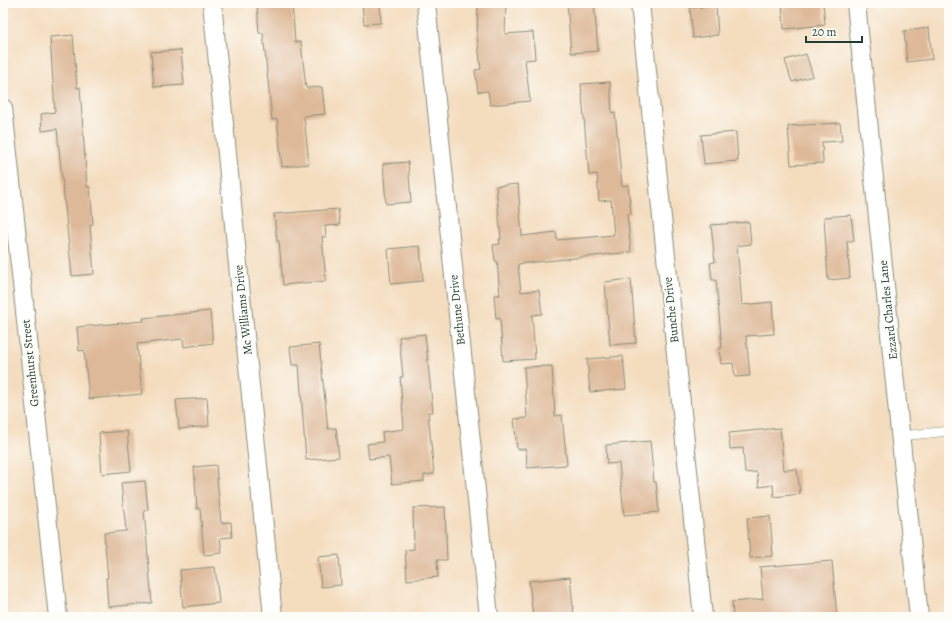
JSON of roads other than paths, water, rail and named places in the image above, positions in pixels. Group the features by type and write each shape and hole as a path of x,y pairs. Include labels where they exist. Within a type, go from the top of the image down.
{"street":[{"name":"Mc Williams Drive","path":"212,3 273,617"},
{"name":"Bethune Drive","path":"426,3 489,617"},
{"name":"Bunche Drive","path":"640,3 703,617"},
{"name":"Ezzard Charles Lane","path":"856,3 919,617"},
{"name":"Greenhurst Street","path":"3,108 6,172 58,617"}],"lane":[{"path":"901,436 949,431"}]}
